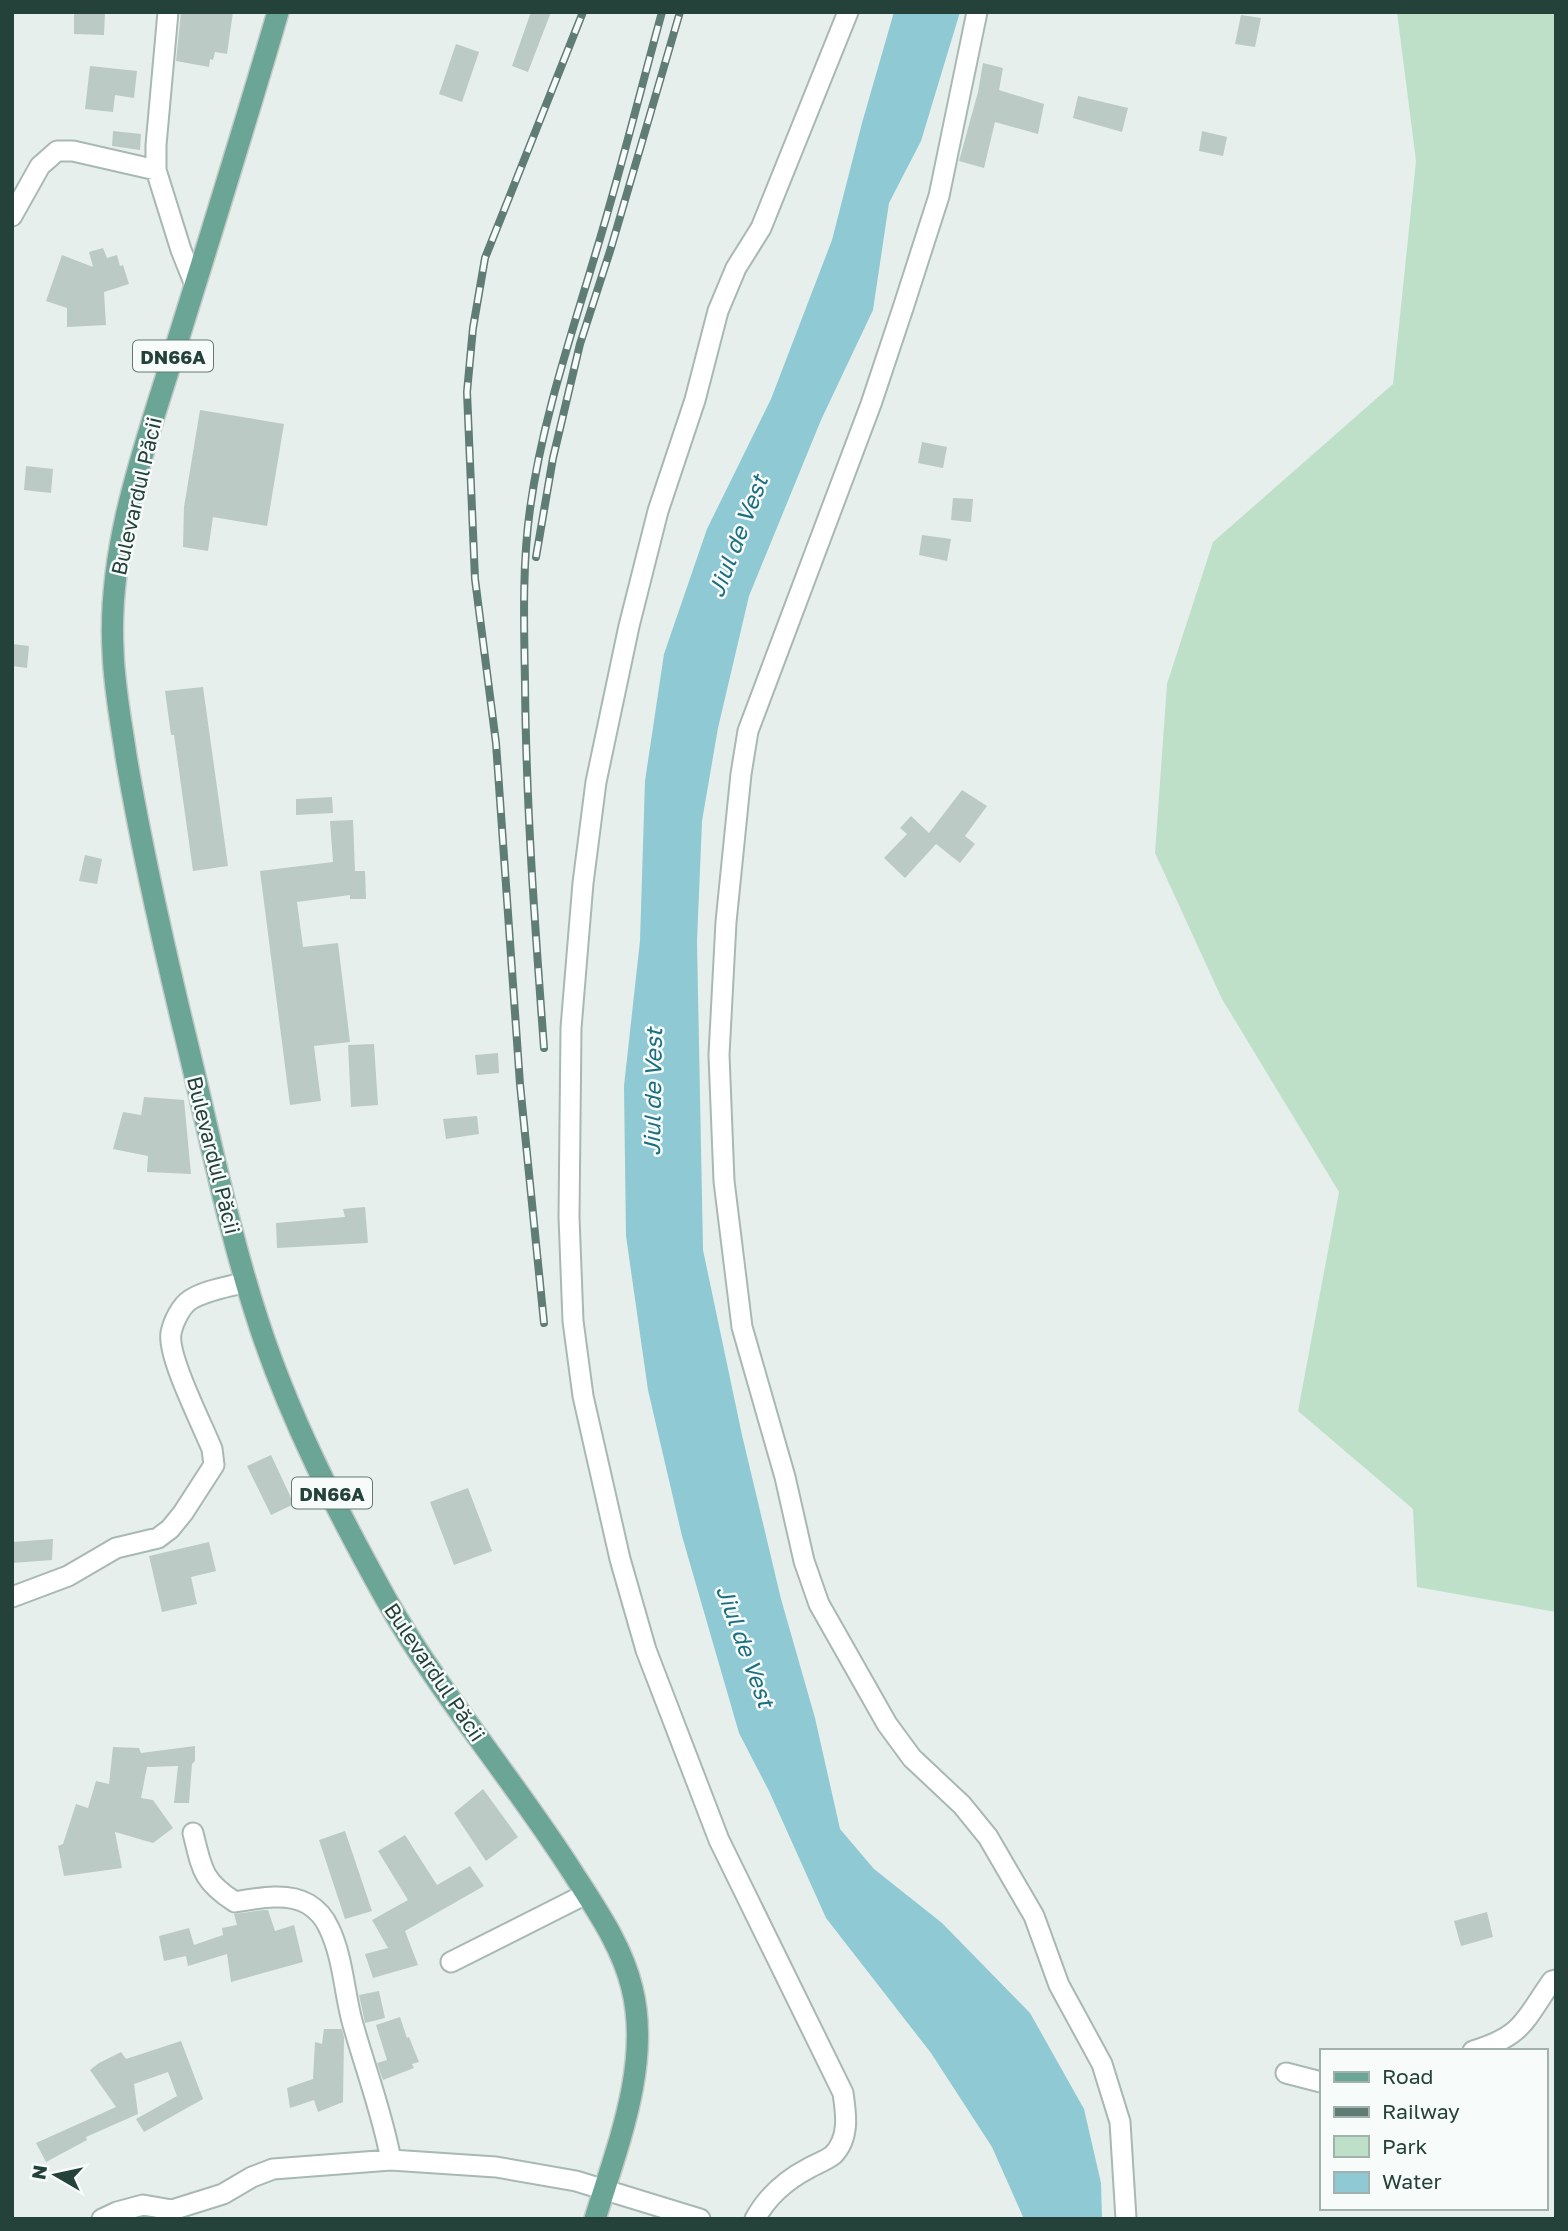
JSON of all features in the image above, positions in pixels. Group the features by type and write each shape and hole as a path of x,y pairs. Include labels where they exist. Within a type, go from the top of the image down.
{"main road":[{"name":"Bulevardul Păcii","path":"278,12 155,413 120,542 114,593 113,653 135,812 161,937 246,1282 270,1357 289,1404 387,1601 420,1655 545,1830 586,1894 613,1939 632,1987 637,2026 632,2084 595,2219"}],"street":[{"path":"168,12 156,170 195,285"},
{"path":"755,2219 772,2193 786,2181 833,2155 844,2136 847,2117 843,2093 719,1840 646,1650 620,1559 583,1396 573,1321 569,1217 571,1028 583,883 596,782 628,626 658,511 695,400 718,312 736,268 761,228 848,12"},
{"path":"977,12 939,196 916,269 871,404 748,732 734,837 719,1055 724,1181 742,1327 785,1477 804,1561 819,1604 887,1724 912,1758 962,1805 988,1837 1034,1916 1059,1985 1102,2064 1120,2122 1126,2219"},
{"path":"12,216 40,166 57,151 73,151 156,170"},
{"path":"12,1597 68,1576 116,1548 158,1538 170,1529 183,1513 214,1465 212,1449 174,1357 171,1334 178,1315 188,1301 246,1282"},
{"path":"193,1833 203,1872 216,1890 235,1902 261,1897 299,1900 322,1916 330,1929 352,2019 380,2108 391,2160"},
{"path":"451,1962 586,1894"},
{"path":"1480,2049 1500,2043 1525,2023 1552,1981 1556,1980"},
{"path":"1286,2073 1320,2082"},
{"path":"102,2219 143,2205 172,2210 223,2194 252,2177 273,2169 391,2160 496,2167 576,2180 700,2219"}],"green space":[{"path":"1397,12 1556,12 1556,1612 1417,1587 1413,1509 1298,1411 1339,1192 1222,999 1155,853 1167,684 1213,542 1393,384 1416,161"}],"water":[{"name":"Jiul de Vest","path":"894,12 960,12 921,141 889,203 873,310 821,420 749,596 718,728 702,821 697,941 703,1250 742,1435 781,1599 815,1718 840,1829 874,1869 942,1923 1030,2013 1084,2109 1101,2183 1102,2219 1024,2219 992,2147 931,2053 826,1918 769,1791 739,1733 682,1536 648,1390 626,1236 624,1086 640,941 645,781 664,654 707,529 771,399 832,240"}],"building":[{"path":"74,12 105,12 104,35 74,34"},
{"path":"181,12 233,12 227,54 215,52 209,67 176,61"},
{"path":"531,12 551,12 528,72 512,66"},
{"path":"1241,15 1261,18 1255,47 1235,44"},
{"path":"456,44 479,52 462,102 439,94"},
{"path":"983,63 1003,68 999,90 1044,104 1038,134 995,122 984,168 959,161"},
{"path":"90,66 137,71 134,98 115,95 113,112 85,109"},
{"path":"1078,96 1128,108 1122,132 1073,118"},
{"path":"113,131 141,134 140,150 112,146"},
{"path":"1202,131 1227,137 1223,156 1199,151"},
{"path":"103,248 107,258 117,255 129,284 104,292 106,325 67,327 67,308 46,301 62,255 93,267 89,252"},
{"path":"200,410 284,424 267,526 213,517 208,551 183,547 184,507"},
{"path":"922,442 947,447 943,468 918,463"},
{"path":"26,466 53,469 51,493 24,490"},
{"path":"953,498 973,499 971,522 951,520"},
{"path":"922,535 951,539 947,561 919,555"},
{"path":"12,644 29,646 27,668 12,666"},
{"path":"203,687 228,866 193,871 174,735 171,735 165,691"},
{"path":"962,790 987,806 965,836 975,844 960,863 936,844 905,878 884,858 907,834 900,828 911,816 929,833"},
{"path":"332,797 333,813 296,815 296,799"},
{"path":"353,820 355,871 365,871 366,899 350,899 350,895 297,902 303,947 338,943 350,1042 314,1046 321,1101 290,1105 260,871 333,862 330,821"},
{"path":"85,855 102,859 97,884 79,881"},
{"path":"374,1044 378,1105 351,1107 348,1045"},
{"path":"498,1053 499,1073 477,1075 475,1055"},
{"path":"144,1097 184,1100 191,1174 147,1172 148,1156 113,1149 123,1112 141,1115"},
{"path":"477,1116 479,1134 446,1139 443,1119"},
{"path":"365,1207 368,1243 277,1248 276,1223 345,1217 343,1209"},
{"path":"271,1455 294,1504 271,1515 247,1466"},
{"path":"468,1488 492,1551 454,1565 430,1502"},
{"path":"53,1539 52,1560 12,1563 12,1542"},
{"path":"209,1542 216,1571 191,1577 197,1604 162,1612 149,1556"},
{"path":"195,1746 189,1803 174,1803 178,1766 147,1767 141,1798 153,1800 173,1828 153,1843 115,1832 122,1868 64,1876 58,1846 63,1844 76,1804 88,1808 96,1781 109,1784 113,1747 139,1748 141,1753"},
{"path":"483,1789 518,1837 486,1861 454,1813"},
{"path":"345,1831 372,1911 345,1919 319,1840"},
{"path":"405,1835 437,1885 470,1866 484,1886 405,1931 418,1965 373,1978 365,1954 388,1948 372,1920 408,1900 378,1851"},
{"path":"268,1910 275,1931 294,1925 303,1962 231,1982 227,1954 188,1966 186,1956 164,1961 159,1936 189,1928 194,1945 223,1935 222,1928 237,1925 234,1914"},
{"path":"1487,1912 1493,1937 1461,1946 1454,1921"},
{"path":"379,1991 385,2018 365,2023 359,1995"},
{"path":"400,2017 419,2062 412,2064 414,2068 383,2080 377,2063 387,2060 376,2025"},
{"path":"324,2029 342,2029 343,2102 318,2112 314,2100 290,2108 287,2088 313,2079 315,2042 322,2044"},
{"path":"181,2041 203,2099 144,2132 136,2119 177,2096 168,2072 134,2084 138,2114 86,2137 87,2140 46,2162 36,2143 116,2107 90,2070 121,2052 126,2059"}],"railway":[{"path":"544,1323 520,1084 496,743 475,579 467,392 473,328 485,258 583,12"},
{"path":"544,1048 527,774 524,618 527,531 535,476 550,411 662,12"},
{"path":"536,557 553,458 580,344 680,12"}]}
